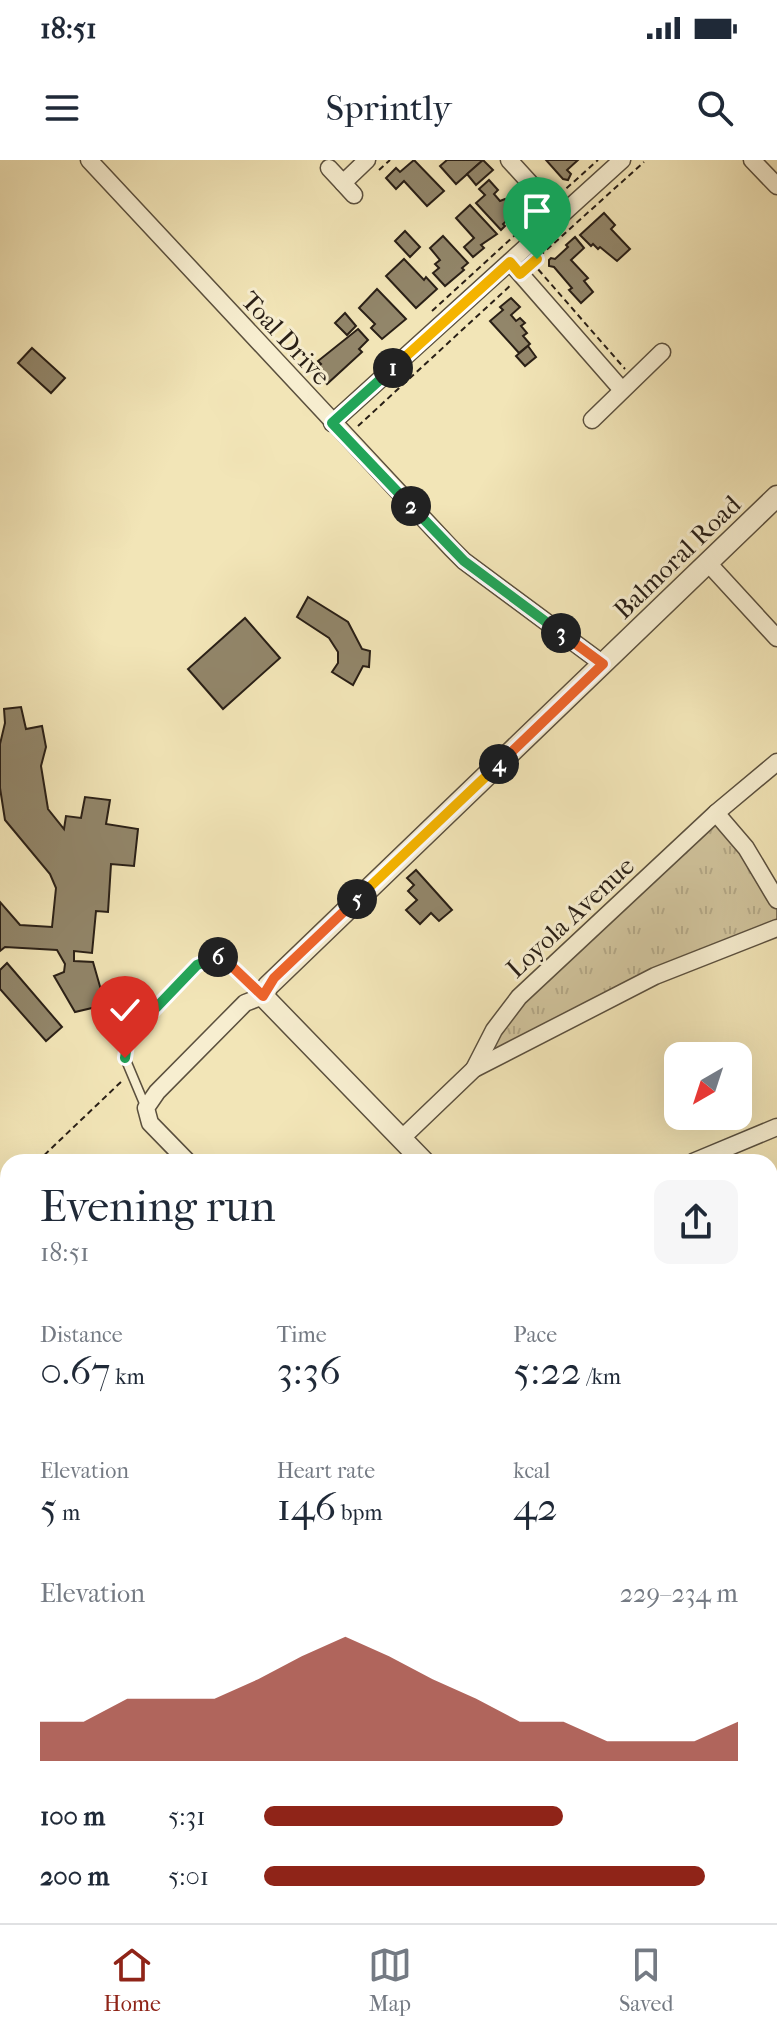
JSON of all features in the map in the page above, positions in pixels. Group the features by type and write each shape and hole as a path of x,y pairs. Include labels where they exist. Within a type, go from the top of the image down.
{"street":[{"name":"Toal Drive","path":"89,160 464,561 603,664"},
{"path":"329,168 349,189 367,160"},
{"path":"509,160 554,209"},
{"path":"332,423 517,270 554,209 622,160"},
{"path":"752,160 777,186"},
{"path":"517,270 628,385"},
{"path":"592,420 662,352"},
{"name":"Balmoral Road","path":"263,996 274,978 777,496"},
{"path":"708,563 777,638"},
{"name":"Loyola Avenue","path":"474,1069 494,1030 519,997 716,813 777,762"},
{"path":"716,813 746,848 777,900"},
{"name":"Loyola Avenue","path":"402,1138 474,1069 655,976 777,928"},
{"path":"180,1154 150,1123 146,1108 157,1092 245,1003 263,996 417,1154"},
{"path":"712,1154 777,1127"}],"lane":[{"path":"146,1108 125,1058 128,1037 197,965 221,956 263,996"}],"path":[{"path":"430,313 554,209 598,160"},
{"path":"356,428 517,270 537,259 644,162"},
{"path":"537,259 537,268 628,385"},
{"path":"45,1154 131,1073"}],"green space":[{"path":"716,813 777,900 777,928 655,976 474,1069 494,1030"}],"building":[{"path":"414,160 444,191 427,206 404,181 396,189 386,178 396,168 400,172"},
{"path":"447,160 483,160 456,184 440,166"},
{"path":"483,160 493,170 476,185 467,174"},
{"path":"546,160 578,160 567,170 571,174 568,180 563,179"},
{"path":"489,180 498,190 494,194 500,201 505,199 508,203 506,209 512,216 501,230 476,203 485,195 479,189"},
{"path":"470,205 497,234 481,245 484,248 473,257 464,247 474,238 456,218"},
{"path":"604,213 615,225 611,229 630,249 617,261 600,247 591,246 580,235"},
{"path":"405,231 420,247 410,257 395,241"},
{"path":"443,236 468,263 445,286 433,273 439,268 435,264 440,260 430,248"},
{"path":"575,237 584,248 571,260 588,278 584,281 593,292 581,303 554,267 549,266 549,260 555,259"},
{"path":"404,259 437,289 416,308 386,276"},
{"path":"377,289 406,319 382,339 371,328 375,324 359,308"},
{"path":"511,298 520,307 511,315 516,321 520,318 525,323 521,326 527,333 523,336 530,344 519,353 490,321"},
{"path":"345,313 356,326 347,335 335,323"},
{"path":"358,329 368,340 359,349 362,352 327,384 314,370 321,364 318,361"},
{"path":"528,346 536,357 525,366 516,356"},
{"path":"32,348 65,378 51,393 18,363"},
{"path":"308,597 348,622 362,649 370,651 369,667 363,666 353,685 332,672 338,663 338,652 329,638 297,617"},
{"path":"245,618 280,658 223,709 188,669"},
{"path":"21,707 26,729 42,726 46,747 41,766 48,809 64,829 66,816 81,818 85,797 110,800 106,824 138,829 134,866 111,864 108,912 96,911 92,953 74,951 74,961 93,962 101,990 109,989 113,1003 75,1012 54,976 64,972 65,964 57,950 5,947 0,951 0,902 20,925 52,927 56,888 50,874 5,820 0,788 4,709"},
{"path":"416,870 452,910 439,921 431,913 420,924 406,910 417,900 408,891 414,885 407,878"},
{"path":"7,963 62,1027 46,1041 0,989 0,970"}],"route":[{"path":"125,1058 128,1037 197,965 221,956 263,996 274,978 603,664 464,561 332,423 510,262 520,274 537,259"}]}
